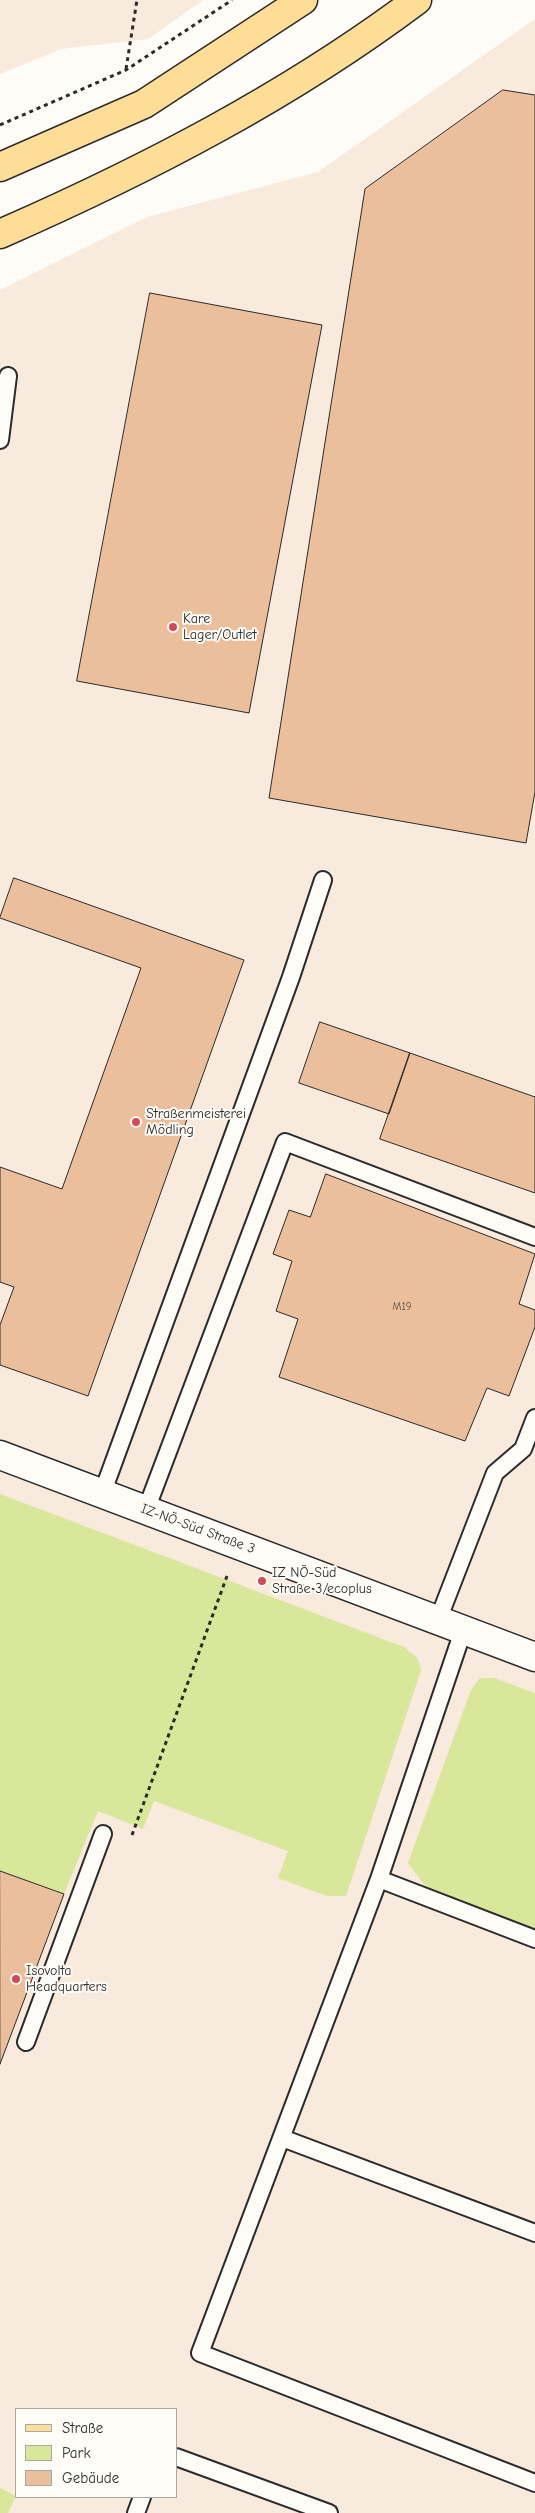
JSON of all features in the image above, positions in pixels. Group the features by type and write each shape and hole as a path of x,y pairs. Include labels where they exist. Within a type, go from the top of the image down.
{"main road":[{"path":"0,167 144,104 303,0"},
{"path":"0,234 166,157 301,79 417,0"}],"street":[{"name":"IZ-NÖ-Süd Straße 3","path":"0,1456 535,1657"}],"lane":[{"path":"0,440 8,376"},
{"path":"102,1494 291,977 323,880"},
{"path":"146,1510 285,1142 535,1237"},
{"path":"438,1620 495,1473 523,1449 535,1418"},
{"path":"463,1631 379,1879 200,2354 535,2483"},
{"path":"26,2042 103,1834"},
{"path":"379,1879 535,1939"},
{"path":"282,2138 535,2233"},
{"path":"178,2458 329,2513"},
{"path":"136,2513 142,2498"}],"path":[{"path":"126,70 137,0"},
{"path":"0,125 126,70 232,0"},
{"path":"128,1844 238,1545"}],"shaded area":[{"path":"0,0 203,0 148,39 61,49 0,74"},
{"path":"535,19 535,2513 0,2513 0,290 147,217 318,172"}],"green space":[{"path":"0,1494 404,1647 418,1659 421,1670 346,1896 327,1896 278,1878 288,1851 154,1801 143,1829 98,1811 64,1894 0,1871"},
{"path":"480,1678 494,1678 535,1693 535,1928 426,1887 408,1863 471,1690"},
{"path":"0,2488 15,2496 15,2498 8,2513 0,2513"}],"building":[{"path":"503,90 535,95 535,792 526,843 269,798 365,189"},
{"path":"150,293 322,325 249,713 77,681"},
{"name":"Straßenmeisterei Mödling","path":"14,878 244,960 88,1396 0,1365 0,1325 14,1287 0,1282 0,1167 62,1189 141,968 0,918"},
{"path":"320,1022 410,1053 389,1114 299,1083"},
{"path":"410,1053 535,1097 535,1193 380,1139"},
{"path":"326,1174 535,1254 519,1304 535,1310 535,1327 509,1396 487,1388 465,1441 279,1377 298,1319 276,1311 292,1261 273,1254 289,1210 310,1217"},
{"name":"Isovolta Headquarters","path":"0,1871 64,1894 0,2064"}],"place":[{"name":"Kare Lager/Outlet","path":"173,627"},
{"name":"Straßenmeisterei Mödling","path":"136,1122"},
{"name":"IZ NÖ-Süd Straße 3/ecoplus","path":"262,1581"},
{"name":"Isovolta Headquarters","path":"16,1979"}]}
